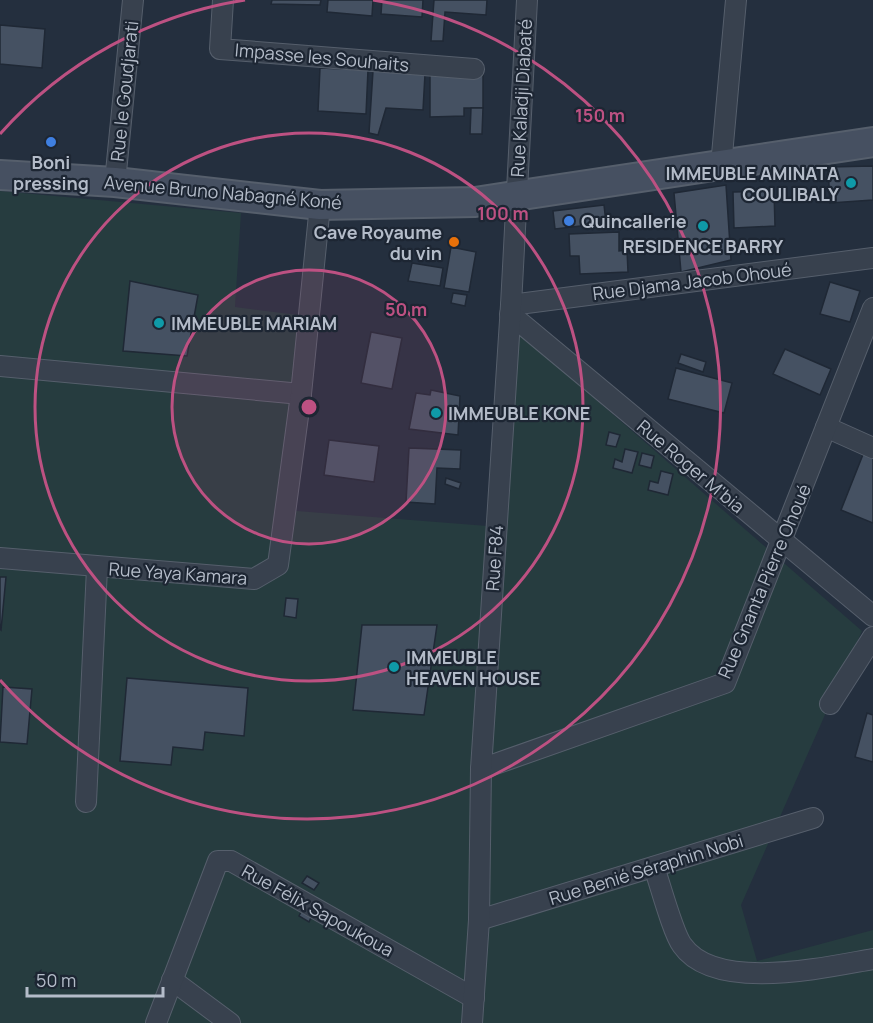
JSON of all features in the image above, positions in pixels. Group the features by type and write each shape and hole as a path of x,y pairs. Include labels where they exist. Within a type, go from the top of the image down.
{"street":[{"name":"Rue le Goudjarati","path":"115,182 133,0"},
{"name":"Impasse les Souhaits","path":"223,0 220,49 474,69"},
{"name":"Rue Kaladji Diabaté","path":"515,196 526,0"},
{"path":"721,166 736,0"},
{"name":"Avenue Bruno Nabagné Koné","path":"0,175 115,182 320,205 475,202 873,142"},
{"name":"Rue F84","path":"472,1023 479,920 481,770 511,309 515,196"},
{"name":"Rue Yaya Kamara","path":"0,558 97,568 254,579 278,565 301,394 320,205"},
{"name":"Rue Djama Jacob Ohoué","path":"511,309 873,258"},
{"name":"Rue Gnanta Pierre Ohoué","path":"481,770 725,683 873,308"},
{"name":"Rue Roger M'bia","path":"511,309 782,542 873,616"},
{"path":"0,366 301,394"},
{"path":"826,427 873,448"},
{"path":"86,802 97,568"},
{"path":"830,704 873,637"},
{"name":"Rue Benié Séraphin Nobi","path":"479,920 813,818"},
{"name":"Rue Félix Sapoukoua","path":"156,1023 218,861 231,861 474,998"},
{"path":"654,867 681,945 694,957 712,967 737,972 791,972 873,959"},
{"path":"172,980 230,1023"}],"green space":[{"path":"0,191 241,213 235,307 298,315 284,510 500,527 508,323 862,631 741,905 757,961 873,930 873,1023 0,1023"}],"building":[{"path":"272,0 321,0 320,5 271,4"},
{"path":"328,0 373,0 372,16 327,12"},
{"path":"382,0 423,0 422,17 381,14"},
{"path":"434,0 487,0 486,15 445,12 443,41 431,41"},
{"path":"0,25 45,29 42,68 0,64"},
{"path":"320,68 368,70 366,114 318,111"},
{"path":"373,71 425,74 423,110 386,108 378,135 369,133"},
{"path":"483,71 483,108 464,108 464,116 430,117 430,72"},
{"path":"471,108 483,108 482,134 470,134"},
{"name":"IMMEUBLE AMINATA COULIBALY","path":"873,166 873,200 830,203 828,167"},
{"name":"RESIDENCE BARRY","path":"726,185 731,260 681,272 674,193"},
{"path":"774,191 775,226 734,228 733,192"},
{"path":"604,205 606,223 555,229 553,211"},
{"path":"619,232 619,251 627,250 628,272 580,274 579,256 570,256 569,234"},
{"path":"451,247 476,252 469,292 444,288"},
{"path":"412,263 443,268 440,286 408,281"},
{"name":"IMMEUBLE MARIAM","path":"130,281 198,295 187,356 123,351"},
{"path":"830,282 860,291 850,322 820,314"},
{"path":"453,293 467,295 465,306 451,303"},
{"path":"371,332 402,338 392,389 361,383"},
{"path":"785,349 831,369 820,395 773,374"},
{"path":"681,354 706,362 703,372 678,363"},
{"path":"676,368 732,383 724,413 668,399"},
{"name":"IMMEUBLE KONE","path":"431,390 460,396 458,435 409,429 416,393 430,395"},
{"path":"609,432 620,435 616,447 606,445"},
{"path":"329,440 379,446 374,482 324,475"},
{"path":"409,448 461,450 460,469 437,468 435,504 406,502"},
{"path":"625,449 638,452 632,473 613,468 615,459 622,462"},
{"path":"864,452 873,455 873,523 841,510"},
{"path":"642,453 654,456 651,468 639,465"},
{"path":"661,471 673,474 668,495 648,490 650,481 658,483"},
{"path":"446,478 461,483 459,489 445,484"},
{"path":"0,577 6,577 1,630 0,629"},
{"path":"286,598 298,599 296,618 284,616"},
{"name":"IMMEUBLE HEAVEN HOUSE","path":"362,625 437,625 424,715 353,710"},
{"path":"127,678 248,688 244,736 205,732 203,750 173,747 171,765 120,761"},
{"path":"3,687 32,689 27,744 0,742"},
{"path":"867,713 873,715 873,762 855,757"},
{"path":"307,876 319,883 314,890 302,883"},
{"path":"303,908 313,913 309,922 299,916"}],"place":[{"name":"Boni pressing","path":"51,142"},
{"name":"IMMEUBLE AMINATA COULIBALY","path":"851,183"},
{"name":"Quincallerie","path":"569,221"},
{"name":"RESIDENCE BARRY","path":"703,226"},
{"name":"Cave Royaume du vin","path":"454,242"},
{"name":"IMMEUBLE MARIAM","path":"159,323"},
{"name":"IMMEUBLE KONE","path":"436,413"},
{"name":"IMMEUBLE HEAVEN HOUSE","path":"394,667"}]}
